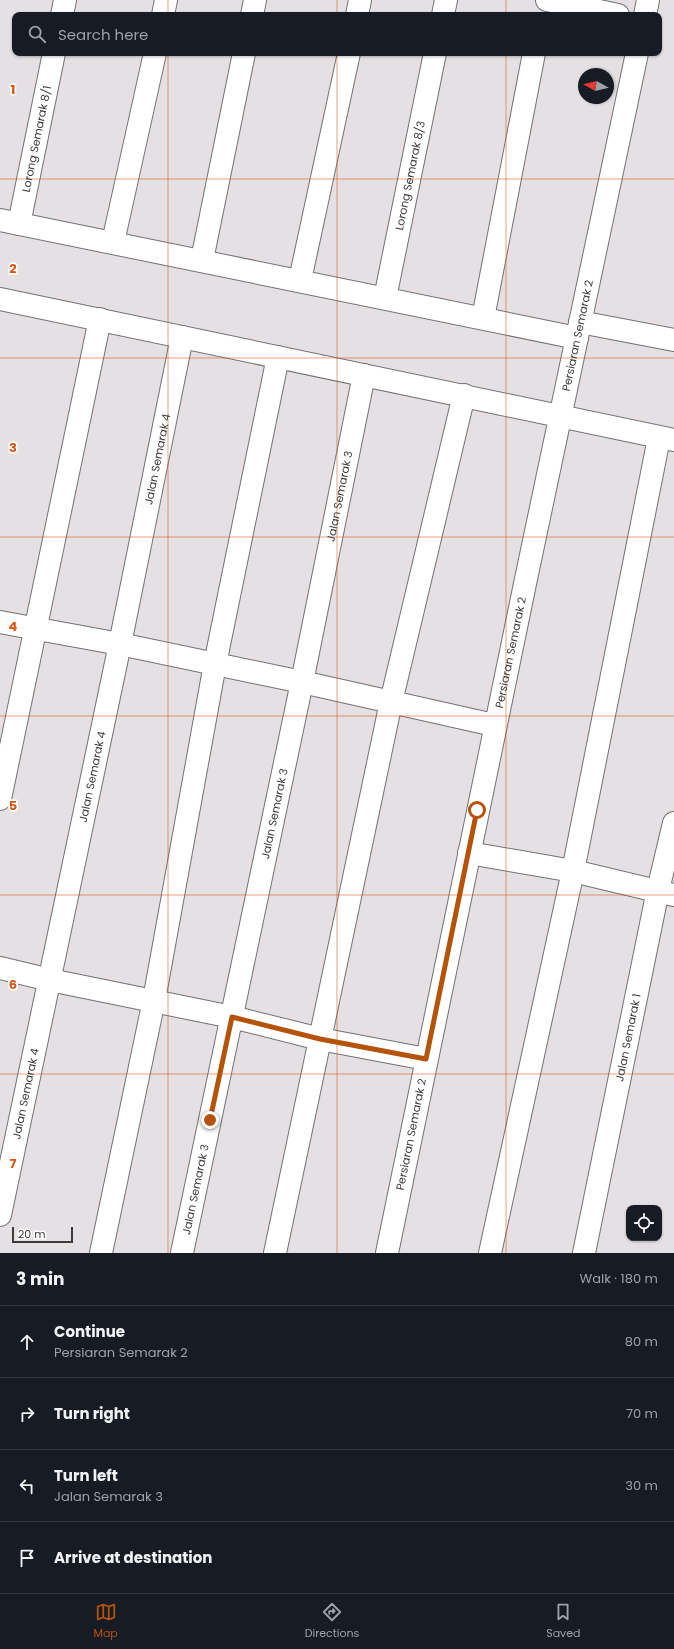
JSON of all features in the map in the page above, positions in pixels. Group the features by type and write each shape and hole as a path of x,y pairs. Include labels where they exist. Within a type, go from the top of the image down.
{"street":[{"path":"63,12 65,0"},
{"path":"164,12 166,0"},
{"path":"253,12 255,0"},
{"path":"358,12 360,0"},
{"path":"443,12 446,0"},
{"path":"542,12 546,0 604,12"},
{"path":"646,12 648,0"},
{"name":"Lorong Semarak 8/1","path":"9,222 53,56"},
{"path":"113,242 154,56"},
{"path":"202,260 243,56"},
{"path":"300,280 347,56"},
{"name":"Lorong Semarak 8/3","path":"385,298 434,56"},
{"path":"483,318 533,56"},
{"name":"Persiaran Semarak 2","path":"387,1253 494,725 561,416 636,56"},
{"path":"9,222 483,318 674,340"},
{"path":"1,304 100,319 667,439 490,1253"},
{"path":"0,799 100,319"},
{"name":"Jalan Semarak 4","path":"0,1216 120,644 182,337"},
{"path":"101,1253 154,1000 215,664 278,357"},
{"name":"Jalan Semarak 3","path":"182,1253 302,682 364,374"},
{"path":"275,1253 391,702 464,395"},
{"path":"0,622 120,644 302,682 494,725"},
{"name":"Jalan Semarak 1","path":"584,1253 666,892 674,823"},
{"path":"469,853 573,870 666,892"},
{"path":"0,968 50,980 232,1017 320,1039 426,1059"}],"route":[{"path":"210,1120 232,1017 320,1039 426,1059 477,810"}]}
